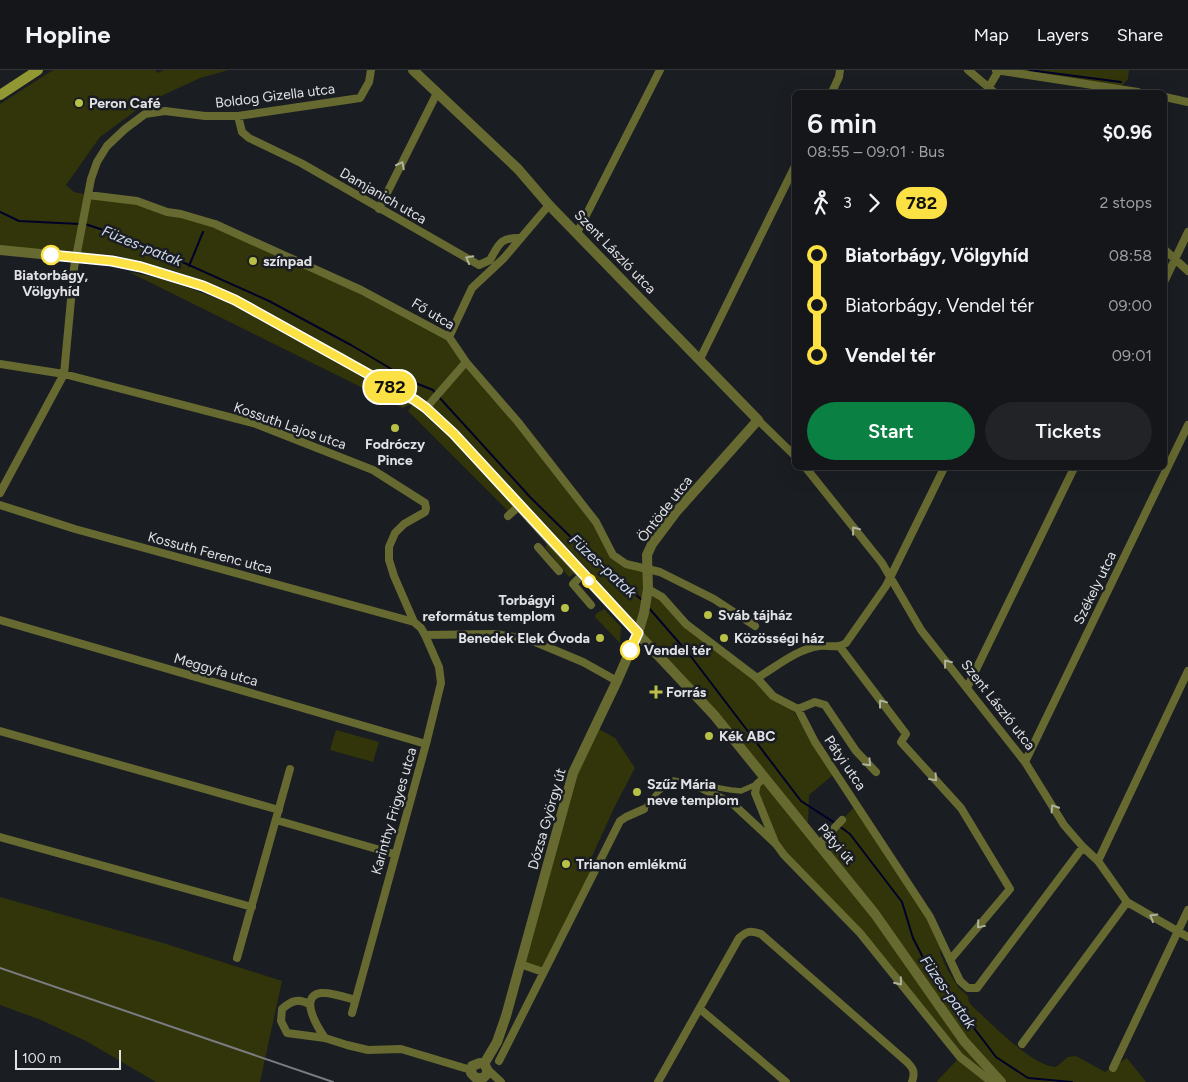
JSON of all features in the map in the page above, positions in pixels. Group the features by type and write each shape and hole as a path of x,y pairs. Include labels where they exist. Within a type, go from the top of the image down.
{"main road":[{"path":"0,95 38,70"}],"street":[{"name":"Boldog Gizella utca","path":"88,196 97,162 107,146 145,114 165,111 205,116 238,116 360,98 369,82 371,70"},
{"name":"Szent László utca","path":"413,70 518,169 549,205 792,453"},
{"path":"577,233 660,70"},
{"path":"833,90 840,70"},
{"path":"968,70 989,90"},
{"path":"990,90 998,70 1114,90"},
{"path":"379,209 437,93"},
{"path":"1167,97 1188,102"},
{"name":"Damjanich utca","path":"238,116 242,132 250,138 300,163 479,265 490,260 499,243 509,237 521,238"},
{"path":"700,359 792,172"},
{"path":"0,493 64,374 71,316 72,280 88,196"},
{"name":"Fő utca","path":"88,196 137,201 167,212 215,224 361,290 449,337 466,362 518,422 596,522 613,555 626,564 660,572 714,599 755,626"},
{"path":"449,337 472,288 504,258 549,205"},
{"path":"1167,276 1188,232"},
{"path":"0,250 112,261 174,276 211,289 430,404 454,434 519,506 638,633"},
{"path":"1167,252 1188,271"},
{"path":"430,404 466,362"},
{"name":"Kossuth Lajos utca","path":"0,364 64,374 256,424 374,470 421,500 426,508 425,512 404,524 395,533 389,547 389,560 394,576 414,622"},
{"name":"Öntöde utca","path":"638,633 648,593 647,556 652,544 676,512 758,420"},
{"name":"Székely utca","path":"1167,468 1188,425"},
{"name":"Szent László utca","path":"808,470 882,564 921,630 1025,762 1064,825 1082,847 1098,861 1127,902 1188,938"},
{"path":"757,678 797,654 819,646 840,647 846,643 890,578 943,470"},
{"path":"967,688 1073,470"},
{"name":"Székely utca","path":"1025,762 1166,470"},
{"name":"Kossuth Ferenc utca","path":"0,505 75,529 414,622"},
{"path":"508,516 519,506"},
{"path":"538,547 559,571"},
{"path":"583,574 573,584 590,605"},
{"path":"648,593 662,597 686,624 757,678 773,696 798,709 815,702 825,706 856,751 876,772"},
{"name":"Meggyfa utca","path":"0,620 426,744"},
{"name":"Karinthy Frigyes utca","path":"352,1013 441,683 439,667 425,635 414,622"},
{"name":"Dózsa György út","path":"499,1061 520,964 574,773 638,633"},
{"name":"Pátyi út","path":"638,633 714,715 761,781 818,845 875,914 964,1041 1000,1082"},
{"path":"425,635 495,634 528,639 583,662 617,681"},
{"path":"840,647 906,734 901,742 961,808 1010,890 950,960"},
{"path":"1098,861 1188,671"},
{"name":"Pátyi utca","path":"798,709 815,742 930,917 960,981 968,988 977,988 1082,847"},
{"path":"0,731 279,810"},
{"path":"237,958 290,769"},
{"path":"644,809 658,792 673,780 698,786 741,791 761,781"},
{"path":"761,781 755,793 776,844"},
{"path":"698,786 734,804 776,844 868,945 960,1057 990,1080 1000,1082"},
{"name":"Dózsa György út","path":"479,1074 503,1041 543,972 620,821 644,809"},
{"path":"276,820 394,854"},
{"path":"818,845 842,820"},
{"path":"0,837 252,907"},
{"path":"1022,1044 1127,902"},
{"path":"1113,1068 1188,910"},
{"path":"658,1082 739,938 745,932 752,931 761,934 907,1062 913,1068 913,1078"},
{"path":"520,964 543,972"},
{"path":"309,1004 312,997 319,993 355,1000"},
{"path":"325,1038 309,1004 302,1001 293,1001 282,1009 282,1027 287,1033 325,1038 368,1050 401,1049 502,1082"},
{"path":"700,1009 786,1082"},
{"path":"479,1074 494,1082"}],"green space":[{"path":"53,70 156,70 157,73 164,70 229,70 200,78 146,103 100,137 66,185 74,192 137,201 260,243 449,337 595,522 613,555 646,570 643,620 654,592 794,712 833,775 809,795 808,823 640,628 638,633 456,430 236,296 177,272 114,255 0,250 0,104"},
{"path":"1014,70 1129,70 1128,79 1121,86"},
{"path":"129,272 164,279 233,304 413,403 403,408"},
{"path":"415,400 515,505 508,511 408,411"},
{"path":"551,541 576,573 569,577 545,547"},
{"path":"604,609 621,627 620,643 595,617 596,614"},
{"path":"595,727 615,738 635,768 588,865 596,869 543,972 520,964 573,773"},
{"path":"336,730 379,742 373,762 330,750"},
{"path":"764,778 818,845 857,804 921,905 942,944 940,953 958,987 968,996 969,1002 973,1007 1024,1052 1036,1060 1056,1067 1068,1057 1076,1056 1105,1072 1127,1058 1146,1082 938,1082 960,1057 868,945 784,855 755,793"},
{"path":"0,897 163,943 282,981 260,1082 156,1082 86,1041 41,1020 0,1005"}],"waterway":[{"path":"1029,70 1121,82"},
{"name":"Füzes-patak","path":"0,212 19,221 80,224"},
{"name":"Füzes-patak","path":"85,224 131,239 269,301 351,345 413,382 433,390 435,393"},
{"path":"189,266 203,232"},
{"name":"Füzes-patak","path":"438,396 531,498 589,555 642,600"},
{"name":"Füzes-patak","path":"648,607 689,654 801,801 835,823"},
{"name":"Füzes-patak","path":"839,826 850,834 902,902 913,938 929,969 996,1057 1028,1078 1072,1082"}],"railway":[{"path":"0,968 333,1082"}],"bus line":[{"name":"782","path":"51,255 112,261 174,276 203,286 235,300 415,400 454,434 548,538 638,633 630,650"}],"place":[{"name":"Peron Café","path":"79,103"},
{"name":"Biatorbágy, Völgyhíd","path":"51,255"},
{"name":"színpad","path":"253,261"},
{"name":"Fodróczy Pince","path":"395,428"},
{"name":"Torbágyi református templom","path":"565,608"},
{"name":"Sváb tájház","path":"708,615"},
{"name":"Benedek Elek Óvoda","path":"600,638"},
{"name":"Közösségi ház","path":"724,638"},
{"name":"Vendel tér","path":"630,650"},
{"name":"Forrás","path":"656,692"},
{"name":"Kék ABC","path":"709,736"},
{"name":"Szűz Mária neve templom","path":"637,792"},
{"name":"Trianon emlékmű","path":"566,864"}]}
